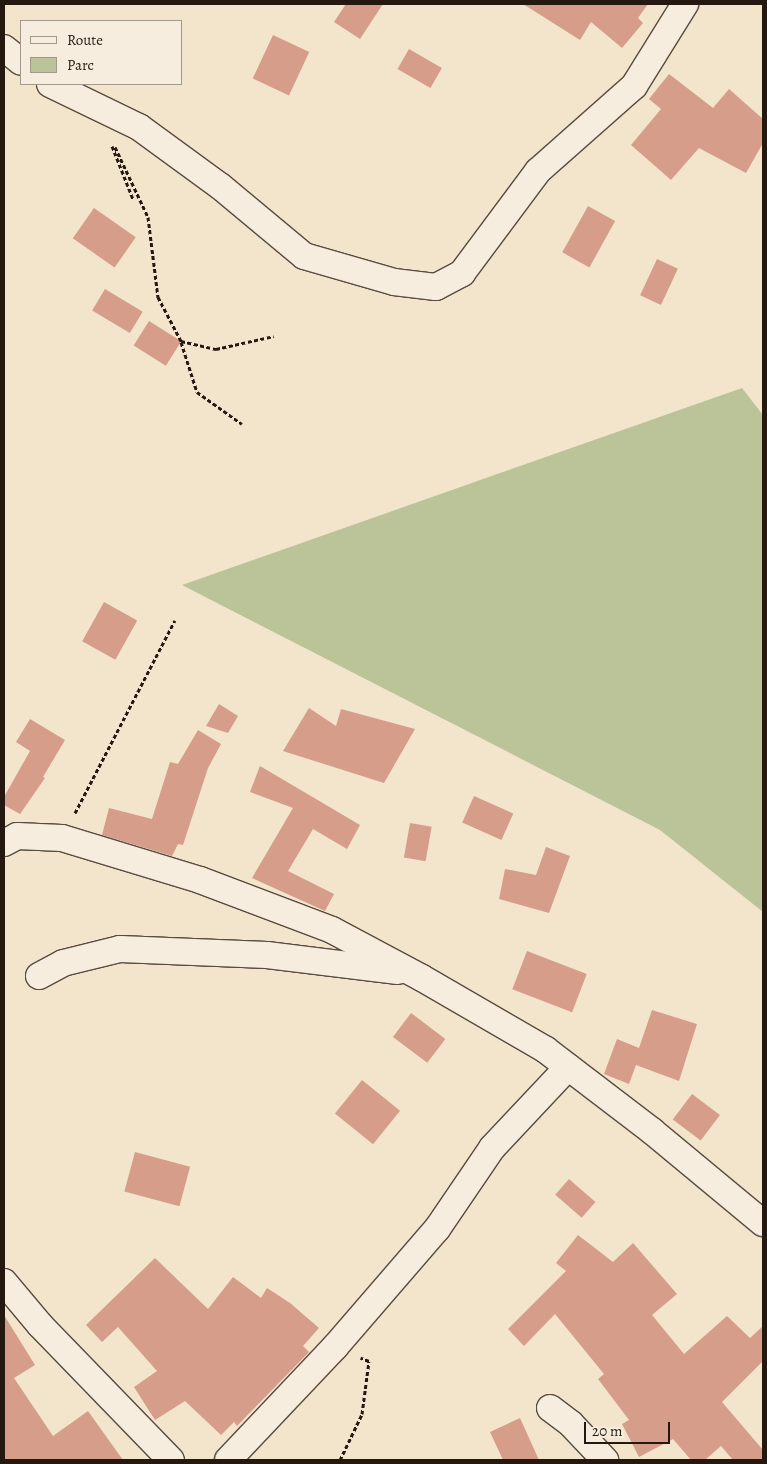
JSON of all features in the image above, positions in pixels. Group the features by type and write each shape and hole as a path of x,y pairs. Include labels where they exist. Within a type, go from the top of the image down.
{"street":[{"path":"52,85 139,127 220,186 304,256 394,282 436,288 462,273 549,160 634,86 685,4"},
{"path":"4,48 20,61"},
{"path":"4,843 17,836 62,838 200,880 332,930 414,973 546,1050 763,1223"},
{"path":"40,976 63,963 120,949 266,955 414,973"},
{"path":"228,1460 335,1347 436,1229 492,1148 568,1067"},
{"path":"4,1282 40,1325 172,1460"},
{"path":"550,1408 571,1424 605,1460"}],"path":[{"path":"96,106 133,199"},
{"path":"96,106 148,216 158,297 181,342 197,392 242,424"},
{"path":"181,342 216,349 274,336"},
{"path":"62,838 174,620"},
{"path":"335,1347 369,1361 362,1414 340,1460"}],"green space":[{"path":"742,388 763,415 763,912 660,830 182,585"}],"building":[{"path":"346,4 383,4 360,39 334,22"},
{"path":"523,4 648,4 638,18 643,23 622,48 591,22 580,40"},
{"path":"273,35 309,52 289,95 253,79"},
{"path":"409,49 442,68 430,88 398,69"},
{"path":"669,74 713,108 729,89 763,119 763,143 746,173 699,148 671,180 631,145 661,109 649,99"},
{"path":"588,206 615,221 589,267 562,252"},
{"path":"94,208 136,237 115,268 73,238"},
{"path":"657,259 678,269 661,305 640,295"},
{"path":"105,289 143,312 130,333 92,310"},
{"path":"149,321 181,341 166,366 134,346"},
{"path":"104,602 137,620 115,660 82,641"},
{"path":"219,704 238,716 228,733 206,726"},
{"path":"309,708 336,726 341,709 415,729 384,783 283,751"},
{"path":"30,719 65,740 43,777 45,778 20,814 4,805 4,797 30,751 16,742"},
{"path":"198,730 221,744 208,768 183,845 178,844 172,856 102,835 109,808 152,819 170,762 178,764"},
{"path":"260,766 360,825 347,849 313,829 288,871 334,894 325,911 252,878 293,808 250,792"},
{"path":"474,796 513,813 501,840 462,822"},
{"path":"410,823 432,827 426,861 404,857"},
{"path":"546,847 570,856 549,913 499,899 505,869 536,875"},
{"path":"527,951 587,974 572,1012 512,989"},
{"path":"652,1010 697,1024 679,1081 636,1065 629,1084 604,1074 617,1039 639,1048"},
{"path":"411,1013 445,1039 427,1063 393,1037"},
{"path":"362,1080 400,1111 373,1144 335,1113"},
{"path":"692,1094 720,1115 701,1141 673,1120"},
{"path":"135,1152 190,1167 179,1206 124,1192"},
{"path":"569,1179 595,1202 582,1218 555,1195"},
{"path":"578,1235 613,1262 633,1243 677,1294 652,1315 684,1354 727,1316 750,1338 763,1326 763,1361 722,1402 763,1450 763,1460 733,1460 721,1446 705,1460 691,1460 673,1439 639,1457 622,1424 629,1420 598,1379 604,1374 555,1314 524,1346 508,1329 566,1271 556,1263"},
{"path":"155,1258 208,1309 233,1277 261,1298 267,1288 290,1303 319,1328 303,1346 309,1352 237,1426 234,1422 221,1435 185,1401 155,1420 134,1387 157,1371 118,1327 102,1342 86,1325"},
{"path":"4,1315 35,1365 14,1378 53,1436 88,1411 123,1460 4,1460"},
{"path":"520,1418 539,1460 503,1460 490,1432"}]}
